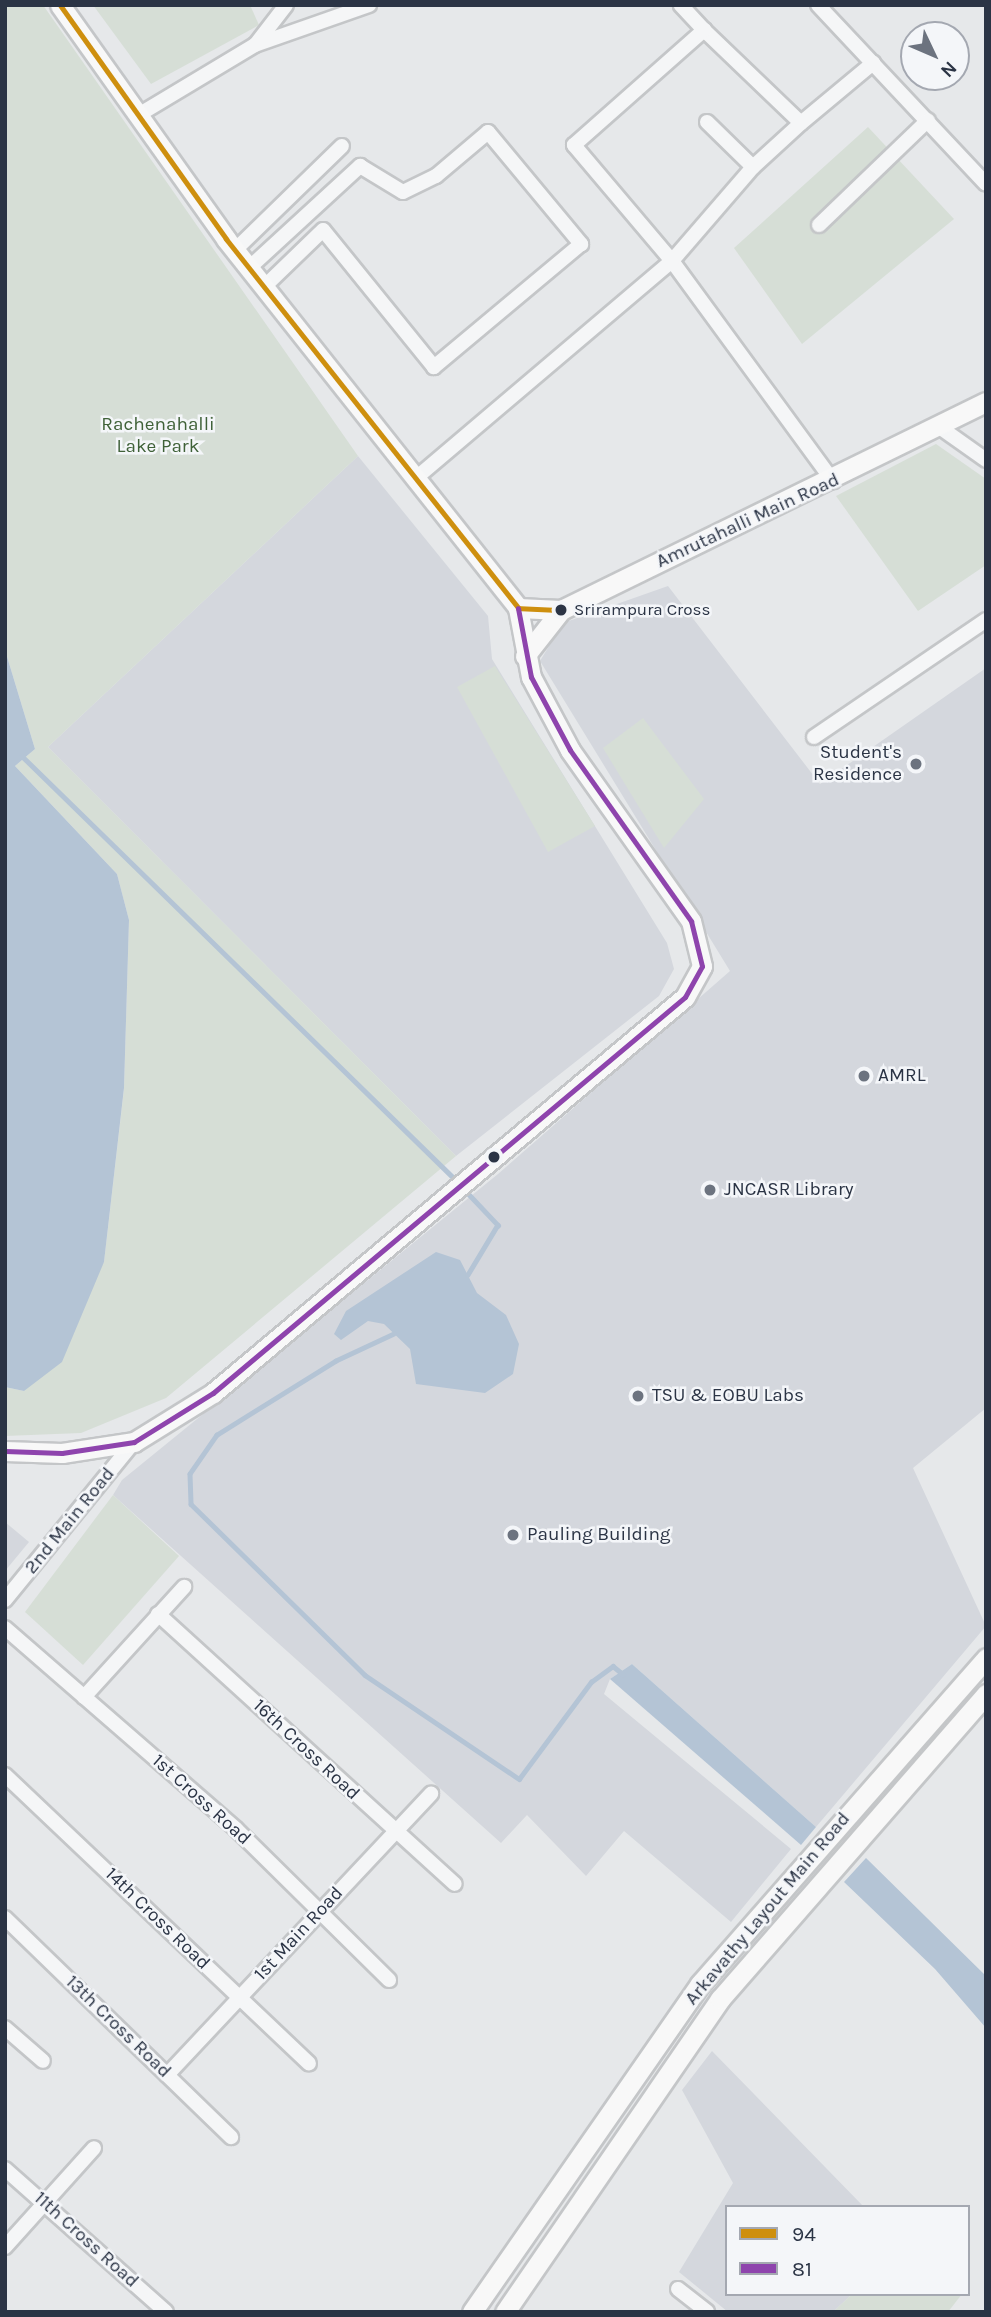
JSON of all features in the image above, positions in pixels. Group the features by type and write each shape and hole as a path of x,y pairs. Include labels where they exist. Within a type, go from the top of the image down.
{"street":[{"path":"5,1451 62,1454 134,1442 213,1393 684,999 702,966 691,921 570,750 525,656 518,608 235,250 60,5"},
{"path":"255,45 286,5"},
{"path":"140,114 255,45 369,5"},
{"path":"681,5 801,123"},
{"path":"818,5 929,120 986,184"},
{"path":"704,30 574,145 672,261 833,481"},
{"path":"416,478 672,261 753,167 873,63"},
{"path":"818,225 929,120"},
{"path":"707,122 753,167"},
{"path":"249,268 308,213 360,166 403,192 436,176 488,132 581,244 434,367 308,213"},
{"path":"235,250 342,146"},
{"path":"264,287 323,230"},
{"name":"Amrutahalli Main Road","path":"525,656 561,610 833,481 941,428 986,402"},
{"path":"941,428 986,460"},
{"path":"518,608 561,610"},
{"path":"814,737 986,620"},
{"name":"2nd Main Road","path":"5,1600 134,1442"},
{"path":"84,1697 184,1587"},
{"name":"16th Cross Road","path":"158,1614 395,1833 455,1884"},
{"name":"1st Cross Road","path":"5,1628 320,1912 389,1980"},
{"name":"Arkavathy Layout Main Road","path":"472,2312 700,1984 986,1658"},
{"name":"Arkavathy Layout Main Road","path":"505,2312 664,2074 859,1839 986,1694"},
{"name":"14th Cross Road","path":"5,1775 309,2063"},
{"name":"1st Main Road","path":"167,2075 431,1794"},
{"name":"13th Cross Road","path":"5,1918 231,2137"},
{"path":"5,2028 43,2061"},
{"path":"5,2247 94,2148"},
{"name":"11th Cross Road","path":"5,2169 166,2312"},
{"path":"678,2289 706,2312"}],"shaded area":[{"path":"358,456 488,616 492,659 667,943 674,969 659,996 456,1156 48,747"},
{"path":"668,586 820,784 986,668 986,1408 913,1468 986,1626 816,1827 632,1664 610,1679 604,1694 791,1849 731,1922 624,1831 586,1876 527,1815 501,1843 113,1495 122,1480 498,1174 730,971 540,661 563,623"},
{"path":"5,1522 29,1542 5,1571"},
{"path":"712,2051 862,2205 725,2205 725,2296 850,2296 833,2312 728,2312 679,2272 733,2183 682,2090"}],"green space":[{"name":"Rachenahalli Lake Park","path":"5,5 43,5 358,456 48,747 456,1156 166,1398 81,1433 5,1436 5,1387 24,1391 104,1262 124,1089 129,920 117,874 15,766 35,749 5,650"},
{"path":"93,5 250,5 259,25 151,84"},
{"path":"868,127 954,219 802,344 734,248"},
{"path":"936,444 986,479 986,565 918,611 836,496"},
{"path":"495,666 595,826 548,852 457,687"},
{"path":"643,718 704,799 664,848 603,748"},
{"path":"113,1495 179,1556 83,1665 25,1612"},
{"path":"850,2296 960,2296 948,2312 833,2312"}],"water":[{"path":"5,650 35,749 15,766 117,874 129,920 124,1088 104,1262 62,1362 24,1391 5,1387"},
{"path":"436,1252 460,1260 477,1293 506,1315 519,1344 513,1374 485,1393 416,1384 410,1349 384,1324 368,1321 341,1340 334,1334 346,1311"},
{"path":"632,1664 816,1827 801,1845 610,1679"},
{"path":"866,1858 986,1976 986,2028 935,1969 844,1882"}],"waterway":[{"path":"22,756 458,1182"},
{"path":"464,1189 498,1225 468,1275"},
{"path":"394,1334 336,1361 217,1435 190,1474 191,1504 365,1675 519,1779 591,1682 613,1666 623,1674"}],"transit line":[{"name":"94","path":"60,5 226,239 518,608 561,610"},
{"name":"81","path":"5,1451 62,1453 134,1442 213,1393 685,997 702,966 691,921 570,750 531,677 518,608"}],"place":[{"name":"Srirampura Cross","path":"561,610"},
{"name":"Student's Residence","path":"916,764"},
{"name":"AMRL","path":"864,1076"},
{"name":"JNCASR Library","path":"710,1190"},
{"name":"TSU & EOBU Labs","path":"638,1396"},
{"name":"Pauling Building","path":"513,1535"}]}
